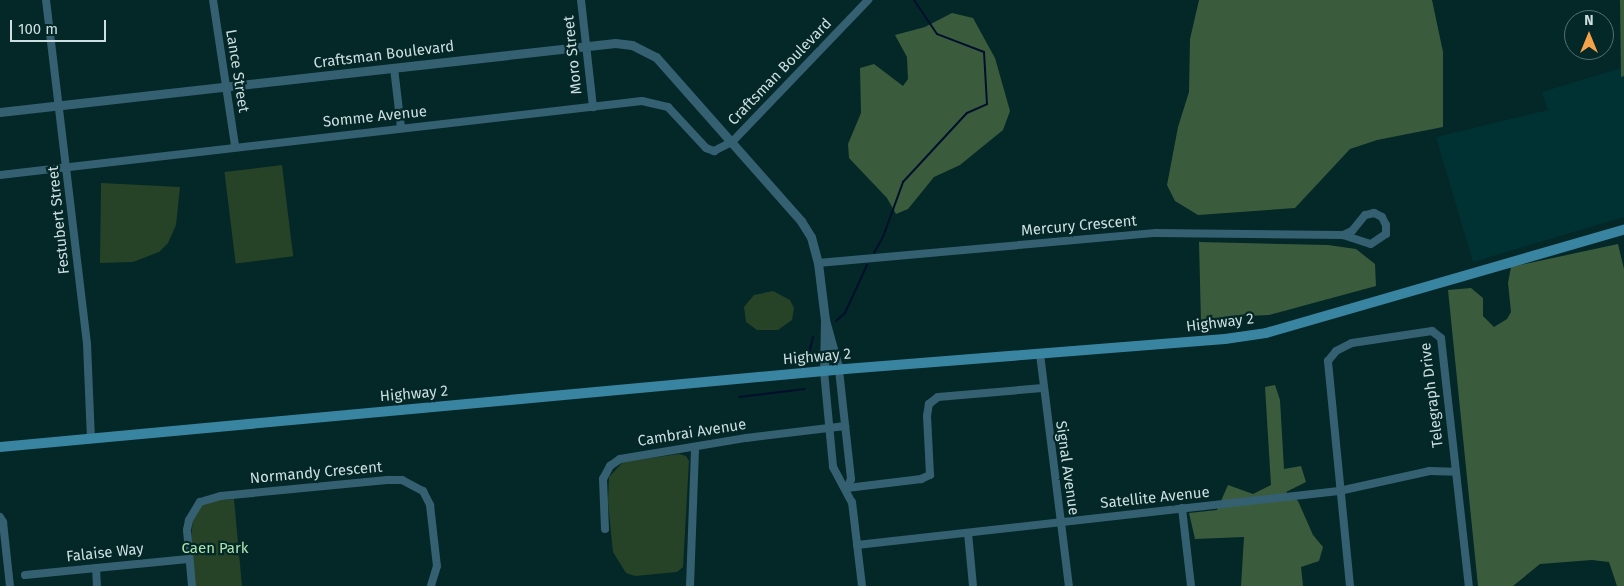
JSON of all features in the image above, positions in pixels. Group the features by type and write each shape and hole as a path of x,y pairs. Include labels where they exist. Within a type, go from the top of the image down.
{"main road":[{"name":"Highway 2","path":"0,447 824,371 1225,339 1266,333 1624,230"}],"street":[{"name":"Festubert Street","path":"46,0 67,167 88,360 91,438"},
{"name":"Lance Street","path":"213,0 235,146"},
{"name":"Moro Street","path":"581,0 593,107"},
{"name":"Craftsman Boulevard","path":"732,142 868,0"},
{"name":"Craftsman Boulevard","path":"0,112 624,43 648,51 802,221 811,238 818,263 825,320 824,371"},
{"path":"394,68 401,128"},
{"name":"Somme Avenue","path":"0,175 235,146 642,101 660,104 677,114 710,151 724,148 732,142"},
{"name":"Mercury Crescent","path":"818,263 1156,233 1343,235 1371,244 1386,234 1386,225 1382,217 1374,213 1365,215 1352,231 1343,235"},
{"name":"Craftsman Boulevard","path":"825,320 839,370"},
{"name":"Telegraph Drive","path":"1350,586 1327,365 1336,351 1369,339 1432,331 1439,334 1469,586"},
{"name":"Signal Avenue","path":"1040,354 1069,586"},
{"path":"839,370 851,479 847,488 862,586"},
{"path":"824,371 833,467 837,479 847,488"},
{"path":"847,488 930,475 926,416 929,404 938,397 1043,388"},
{"name":"Cambrai Avenue","path":"605,529 603,479 614,462 624,457 695,448 746,438 846,426"},
{"path":"690,586 689,544 695,448"},
{"name":"Satellite Avenue","path":"857,545 1339,491 1421,473 1455,472"},
{"name":"Normandy Crescent","path":"192,586 188,559 189,520 200,502 211,498 402,480 423,491 430,505 437,566 431,586"},
{"path":"1182,508 1191,586"},
{"path":"0,517 4,522 10,586"},
{"path":"968,533 973,586"},
{"name":"Falaise Way","path":"25,575 188,559"},
{"path":"96,568 98,586"}],"shaded area":[{"path":"1624,67 1624,217 1473,262 1436,137 1548,110 1542,92"}],"green space":[{"path":"1199,0 1432,0 1443,52 1443,127 1377,140 1350,149 1295,208 1198,215 1175,201 1167,185 1178,127 1189,92 1190,39"},
{"path":"1620,0 1624,0 1624,76 1621,77"},
{"path":"952,13 973,18 995,58 1010,111 1003,130 960,165 934,177 908,209 896,214 887,198 849,158 848,144 861,113 860,68 874,64 903,86 908,79 907,57 895,35 925,27"},
{"path":"282,165 293,256 236,263 224,172"},
{"path":"101,183 180,187 176,225 168,243 159,252 133,262 100,263"},
{"path":"1199,242 1328,245 1356,249 1375,264 1376,286 1269,315 1224,317 1201,322"},
{"path":"1618,244 1624,269 1624,586 1617,586 1609,562 1592,560 1540,564 1513,586 1478,586 1448,290 1471,288 1483,298 1483,316 1494,327 1507,319 1511,312 1508,283 1511,267"},
{"path":"773,291 790,300 794,308 792,320 778,330 757,330 746,322 744,307 754,295"},
{"path":"1275,385 1280,400 1284,469 1301,466 1306,482 1286,492 1298,501 1313,535 1323,547 1319,561 1301,567 1303,586 1241,586 1244,537 1195,539 1189,513 1217,510 1228,485 1253,494 1271,485 1265,387"},
{"path":"679,454 686,456 689,461 683,567 677,572 635,576 626,573 613,552 608,502 609,477 623,462"},
{"name":"Caen Park","path":"234,499 242,586 195,586 191,549 193,512 208,501"}],"waterway":[{"path":"874,253 883,237 903,182 967,113 987,104 984,52 937,34 914,0"},
{"path":"836,321 845,313 867,265"},
{"path":"802,363 802,360 808,357 813,337"},
{"path":"739,397 805,389"}]}
